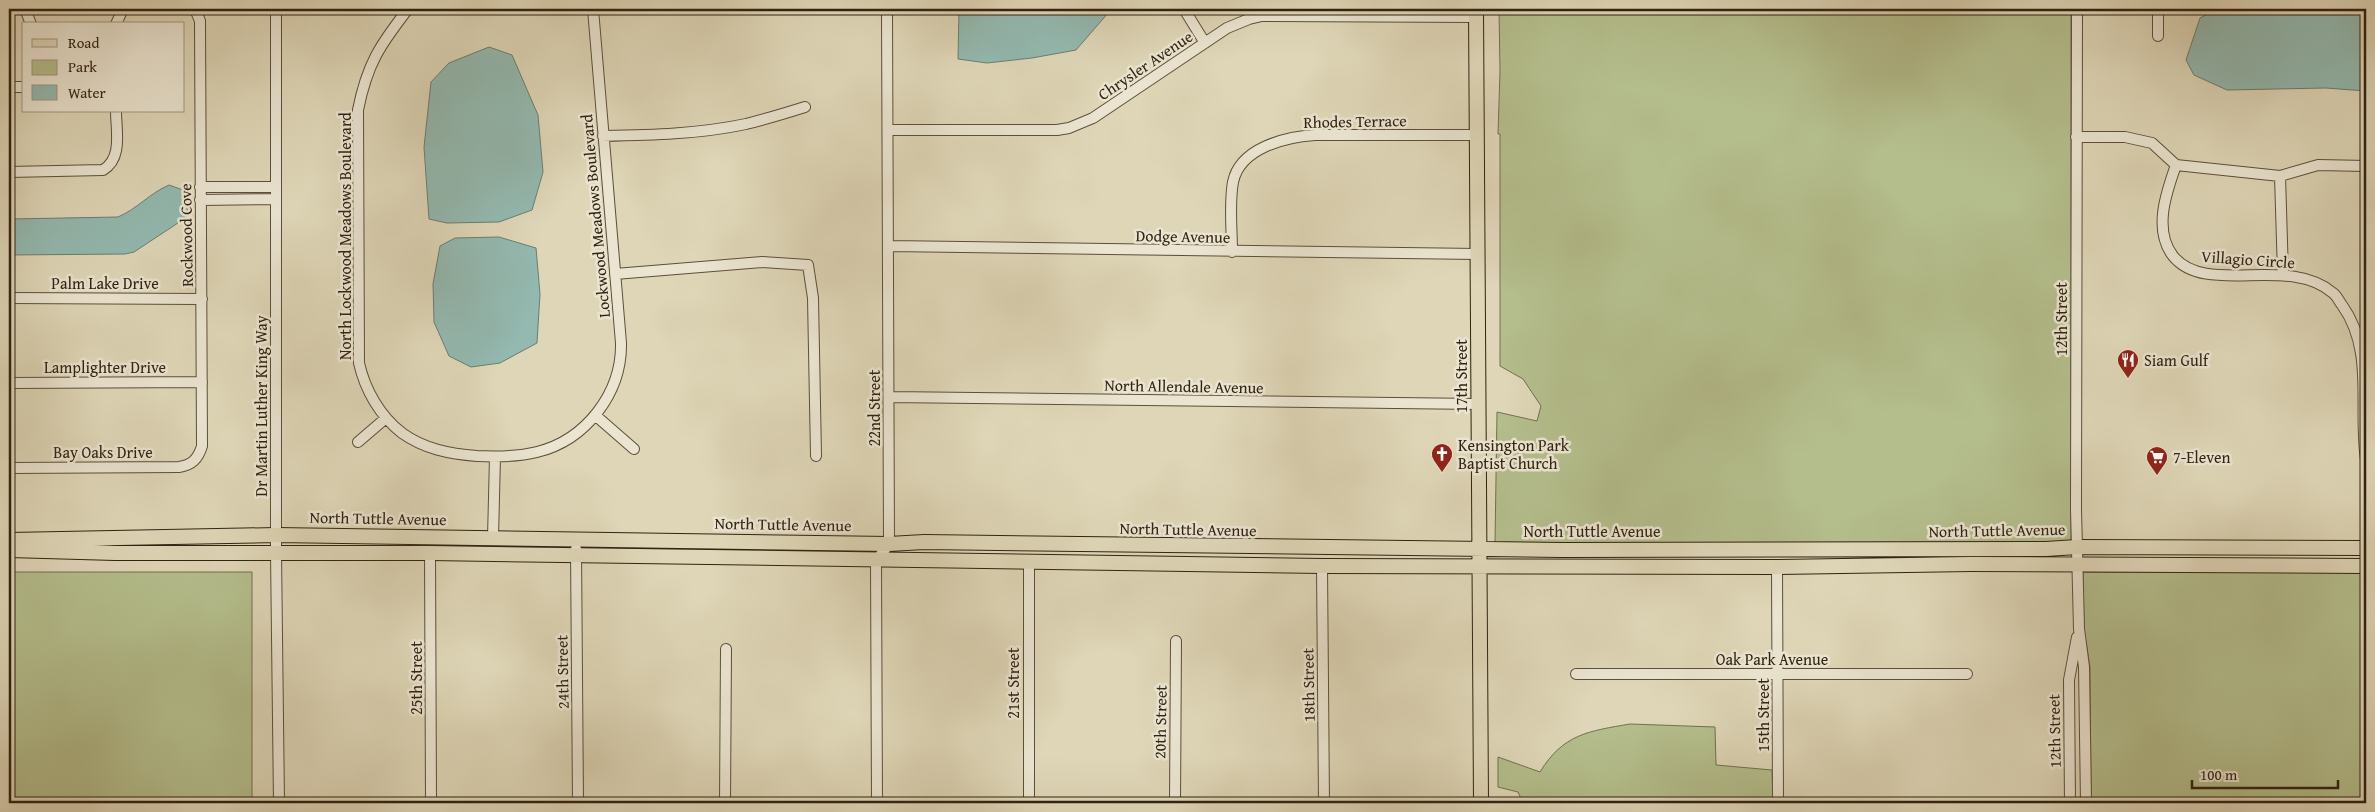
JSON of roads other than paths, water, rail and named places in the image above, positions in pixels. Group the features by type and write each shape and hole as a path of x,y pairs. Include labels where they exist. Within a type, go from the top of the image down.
{"main road":[{"name":"17th Street","path":"1476,13 1481,803"},
{"name":"North Tuttle Avenue","path":"9,540 276,535 889,544 924,542 1478,549 2026,549 2077,546 2366,548"},
{"path":"2235,565 2252,557 2308,556 2321,548"},
{"name":"North Tuttle Avenue","path":"9,550 115,553 430,553 1322,566 1777,567 2077,564 2366,566"}],"street":[{"path":"25,9 30,22"},
{"path":"117,22 123,9"},
{"name":"Rockwood Cove","path":"195,9 200,21 202,299 202,446 195,460"},
{"name":"Dr Martin Luther King Way","path":"276,9 276,553 279,803"},
{"name":"North Lockwood Meadows Boulevard","path":"408,9 381,44 372,61 363,86 358,110 358,355 370,394 386,418 402,432 430,448 457,454 495,457 525,454 552,447 579,432 595,415"},
{"name":"Lockwood Meadows Boulevard","path":"593,9 620,343 620,361 610,392 595,415"},
{"name":"22nd Street","path":"887,9 890,397 889,544"},
{"path":"1184,9 1205,43"},
{"name":"12th Street","path":"2077,9 2077,564 2079,629 2084,667 2086,803"},
{"path":"2158,9 2158,36"},
{"name":"Chrysler Avenue","path":"888,130 1038,131 1068,128 1093,118 1236,24 1262,16 1476,13"},
{"path":"9,87 22,87"},
{"path":"603,136 657,135 707,131 746,124 806,107"},
{"path":"9,172 103,170 115,158 116,112"},
{"name":"Rhodes Terrace","path":"1232,252 1232,189 1235,176 1246,159 1271,144 1292,137 1315,134 1477,135"},
{"path":"2076,137 2125,137 2152,143 2176,165 2280,176 2318,165 2366,166"},
{"name":"Villagio Circle","path":"2176,165 2168,188 2162,224 2167,248 2183,267 2208,274 2283,274 2309,279 2334,293 2352,319 2362,350 2366,460"},
{"path":"2280,176 2283,274"},
{"path":"200,187 276,187"},
{"path":"200,200 276,198"},
{"name":"Dodge Avenue","path":"889,246 1478,254"},
{"path":"615,274 762,262 808,265 813,298 816,456"},
{"name":"Palm Lake Drive","path":"9,298 202,299"},
{"name":"Lamplighter Drive","path":"9,383 202,382"},
{"name":"North Allendale Avenue","path":"890,397 1479,404"},
{"path":"595,415 634,449"},
{"path":"358,442 386,418"},
{"path":"493,538 495,457"},
{"name":"Bay Oaks Drive","path":"9,468 178,467 195,460"},
{"name":"24th Street","path":"576,540 578,803"},
{"path":"878,803 876,561 889,544"},
{"name":"25th Street","path":"430,553 431,803"},
{"name":"21st Street","path":"1029,562 1029,803"},
{"name":"18th Street","path":"1322,566 1324,803"},
{"name":"15th Street","path":"1777,567 1778,803"},
{"name":"12th Street","path":"2070,803 2068,680 2079,629"},
{"name":"20th Street","path":"1175,803 1176,641"},
{"path":"725,803 726,649"},
{"name":"Oak Park Avenue","path":"1576,674 1967,674"}],"water":[{"path":"959,9 1107,9 1109,12 1076,50 1032,58 987,63 958,59"},
{"path":"2217,9 2366,9 2366,91 2326,88 2227,90 2194,75 2186,60 2200,18"},
{"path":"489,47 512,55 538,115 543,172 532,210 499,222 447,223 429,219 424,147 431,82 449,63"},
{"path":"169,185 186,191 188,211 184,219 134,252 125,254 9,255 9,219 118,217"},
{"path":"2362,193 2366,193 2366,269 2361,252"},
{"path":"499,237 536,248 540,294 537,343 500,363 471,367 449,356 434,322 433,284 440,246 455,238"}],"place":[{"name":"Siam Gulf","path":"2128,379"},
{"name":"Kensington Park Baptist Church","path":"1442,473"},
{"name":"7-Eleven","path":"2157,476"}]}
